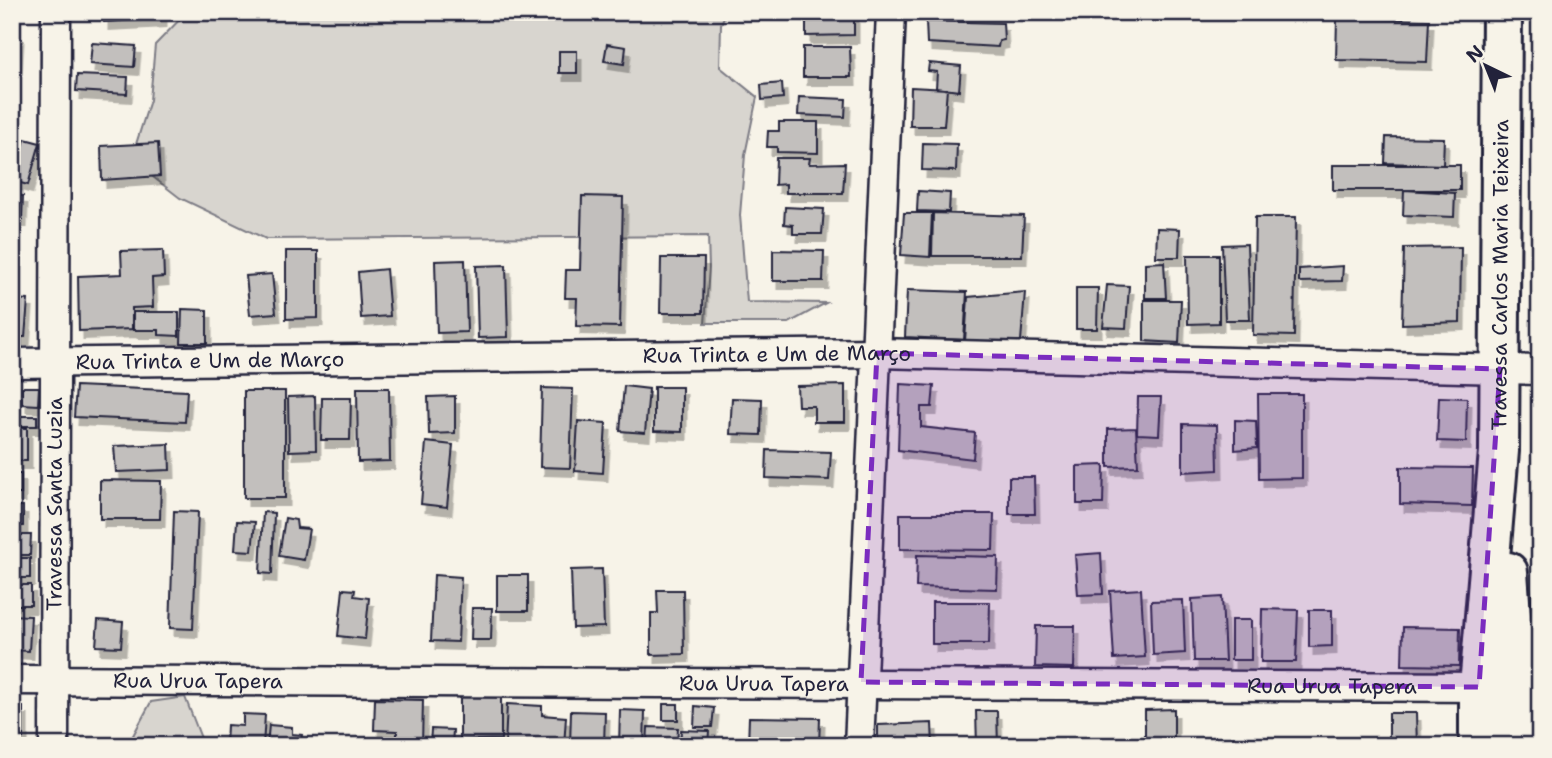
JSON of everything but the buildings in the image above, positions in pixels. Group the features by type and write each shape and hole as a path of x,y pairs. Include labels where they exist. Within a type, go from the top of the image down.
{"main road":[{"name":"Travessa Carlos Maria Teixeira","path":"1502,12 1498,687 1516,746"},
{"name":"Travessa Carlos Maria Teixeira","path":"1479,746 1498,687"}],"street":[{"name":"Travessa Santa Luzia","path":"54,746 56,12"},
{"path":"859,746 891,12"},
{"name":"Rua Trinta e Um de Março","path":"12,363 877,354 1540,370"},
{"name":"Rua Urua Tapera","path":"12,680 1498,687"}],"highlighted area":[{"path":"877,353 1500,369 1479,687 861,682"}],"shaded area":[{"path":"187,12 726,12 721,24 720,67 757,97 745,155 740,215 747,302 826,303 789,323 705,323 709,268 708,236 266,239 180,198 131,160 150,100 155,45"},
{"path":"185,697 204,746 123,746 130,741 151,702"}]}
